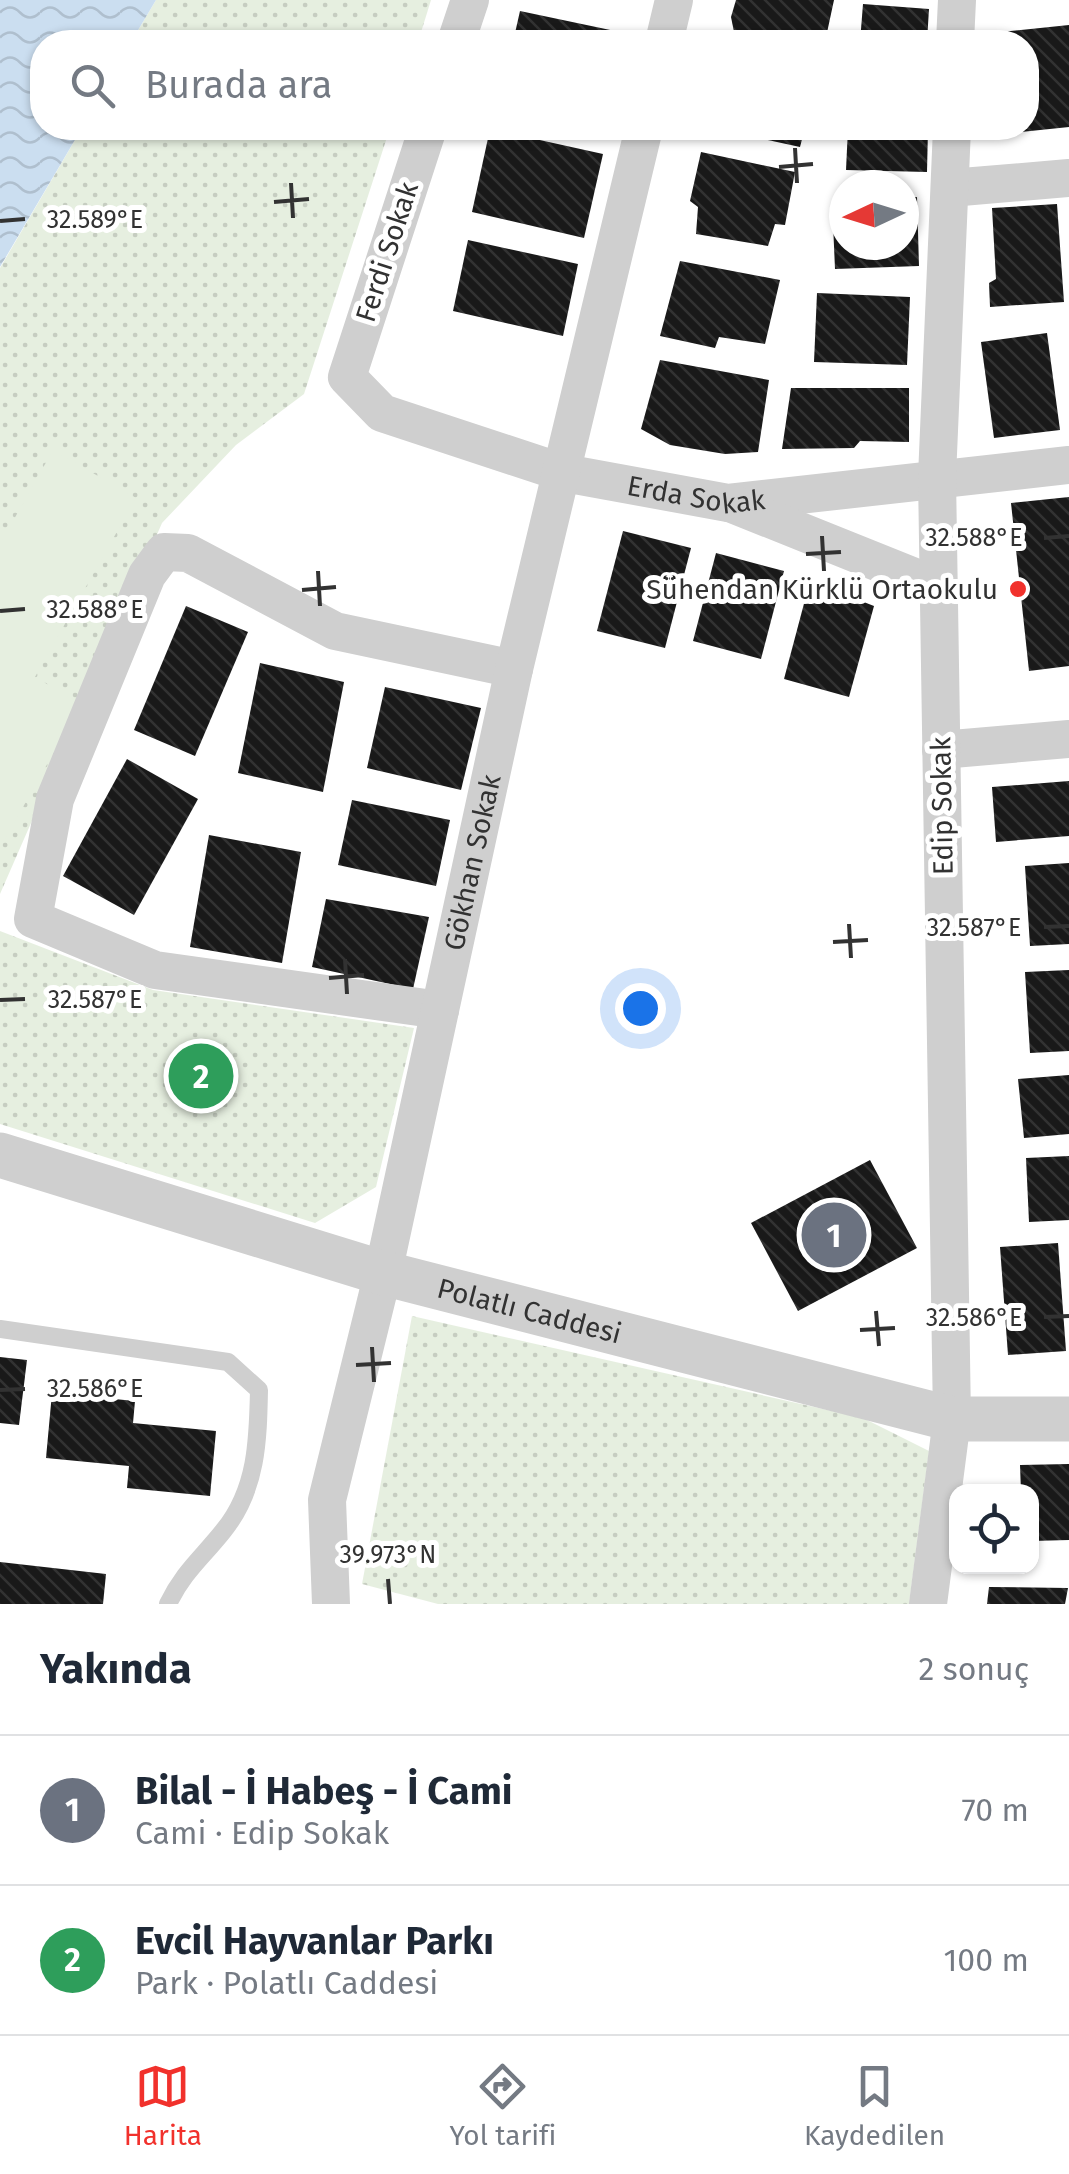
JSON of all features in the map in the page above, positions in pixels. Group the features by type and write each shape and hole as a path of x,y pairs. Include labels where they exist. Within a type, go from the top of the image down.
{"street":[{"path":"460,30 470,0"},
{"path":"667,30 674,0"},
{"path":"956,30 957,0"},
{"name":"Ferdi Sokak","path":"347,377 424,140"},
{"name":"Gökhan Sokak","path":"331,1604 328,1500 383,1273 514,669 641,140"},
{"name":"Edip Sokak","path":"928,1604 952,1419 938,477 952,140"},
{"path":"950,188 1069,178"},
{"name":"Erda Sokak","path":"347,377 382,413 564,473 728,502 1069,465"},
{"path":"728,502 939,587"},
{"path":"440,1010 155,970 33,919 55,799 147,575 164,552 188,553 335,631 514,669"},
{"path":"941,750 1069,739"},
{"name":"Polatlı Caddesi","path":"0,1155 383,1273 952,1419 1069,1419"}],"lane":[{"path":"0,1328 228,1362 258,1390 257,1460 226,1528 184,1572 168,1604"}],"green space":[{"path":"156,0 431,0 422,30 138,30"},
{"path":"75,140 386,140 304,394 236,445 162,523 0,894 0,268"},
{"path":"53,450 136,498 35,677 81,704 0,848 0,544"},
{"path":"0,931 153,990 414,1028 376,1187 315,1223 0,1124"},
{"path":"412,1316 863,1418 929,1451 909,1604 438,1604 362,1584"}],"water":[{"path":"0,0 156,0 138,30 30,30 30,140 75,140 0,267"}],"building":[{"path":"736,0 834,0 828,30 734,30 731,17"},
{"path":"863,4 929,9 928,30 861,30"},
{"path":"520,11 610,30 516,30"},
{"path":"1069,25 1069,127 1039,130 1039,30 1020,30"},
{"path":"488,140 540,140 603,154 584,238 472,212"},
{"path":"768,140 802,140 800,147"},
{"path":"847,140 928,140 927,172 846,170"},
{"path":"701,152 795,172 785,225 775,224 768,246 696,234 698,207 690,201"},
{"path":"1057,204 1064,302 990,307 989,283 996,279 992,208"},
{"path":"468,240 578,264 563,336 453,311"},
{"path":"835,260 919,260 919,266 835,269"},
{"path":"680,261 780,280 765,344 719,337 715,348 660,336"},
{"path":"817,293 910,297 907,365 814,362"},
{"path":"1047,333 1060,430 994,438 981,342"},
{"path":"660,360 769,380 758,452 725,454 670,445 641,429"},
{"path":"791,388 909,388 909,442 860,441 854,448 782,449"},
{"path":"1069,497 1069,666 1029,671 1011,503"},
{"path":"623,531 691,548 665,648 597,631"},
{"path":"716,553 784,571 761,659 693,641"},
{"path":"810,581 874,606 849,697 784,679"},
{"path":"186,606 248,632 195,756 134,730"},
{"path":"260,663 344,682 323,792 238,773"},
{"path":"385,687 481,708 461,790 367,768"},
{"path":"127,759 198,799 134,915 63,876"},
{"path":"1069,781 1069,836 996,842 992,787"},
{"path":"352,800 450,820 436,886 338,865"},
{"path":"209,835 301,852 282,963 190,947"},
{"path":"1069,863 1069,944 1030,946 1025,866"},
{"path":"326,899 429,917 413,989 312,967"},
{"path":"1069,970 1069,1051 1030,1053 1025,972"},
{"path":"1069,1075 1069,1134 1024,1138 1018,1079"},
{"path":"1069,1156 1069,1220 1029,1222 1026,1158"},
{"path":"870,1160 917,1248 798,1311 751,1223"},
{"path":"1058,1243 1066,1351 1008,1355 1000,1247"},
{"path":"0,1357 27,1360 19,1425 0,1423"},
{"path":"52,1393 135,1401 133,1423 216,1431 210,1496 127,1488 129,1466 46,1458"},
{"path":"1069,1464 1069,1540 1039,1541 1039,1484 1021,1484 1020,1465"},
{"path":"0,1562 106,1574 103,1604 0,1604"},
{"path":"989,1587 1068,1588 1065,1604 987,1604"}],"place":[{"name":"Sühendan Kürklü Ortaokulu","path":"1018,589"},
{"name":"Evcil Hayvanlar Parkı","path":"201,1076"},
{"name":"Bilal - İ Habeş - İ Cami","path":"834,1235"}]}
